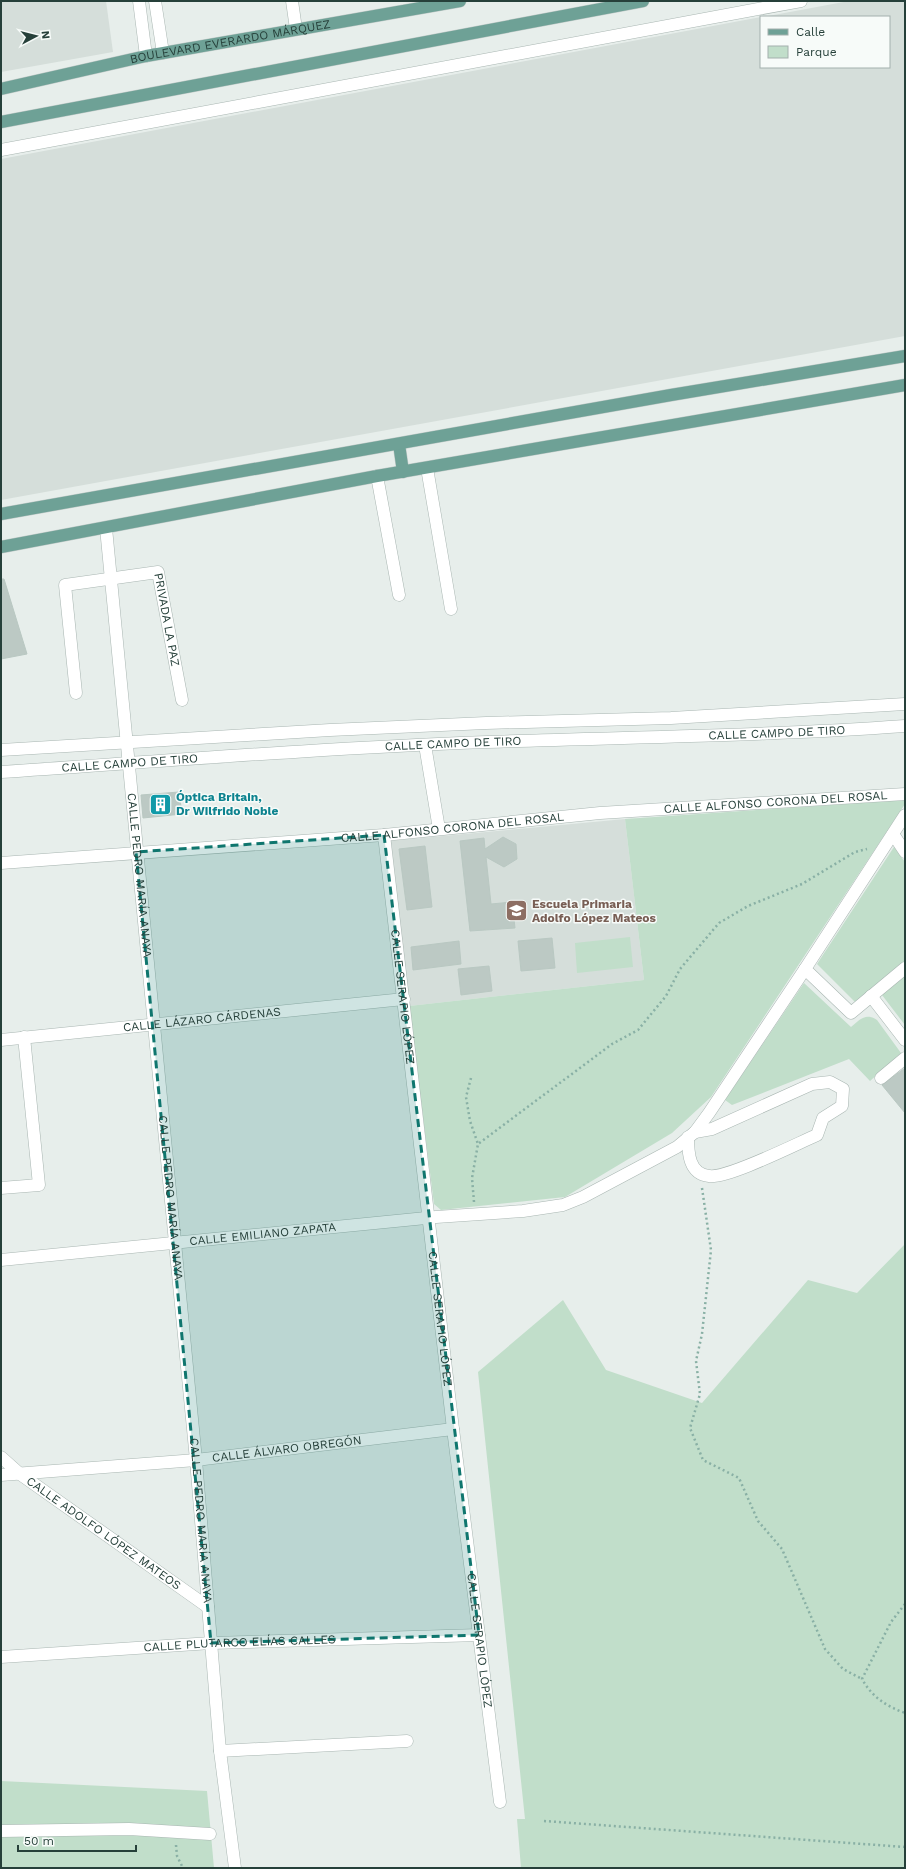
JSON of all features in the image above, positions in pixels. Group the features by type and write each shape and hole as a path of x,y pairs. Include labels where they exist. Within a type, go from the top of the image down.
{"main road":[{"name":"BOULEVARD EVERARDO MÁRQUEZ","path":"1,89 146,56 460,1"},
{"path":"1,122 643,1"},
{"path":"1,514 671,395 905,356"},
{"path":"1,547 377,476 905,385"},
{"path":"399,444 403,472"}],"street":[{"path":"139,1 146,56"},
{"path":"155,1 163,53"},
{"path":"292,1 296,29"},
{"path":"1,150 801,1"},
{"path":"427,468 451,609"},
{"path":"377,476 399,595"},
{"name":"CALLE PEDRO MARÍA ANAYA","path":"106,528 129,763 136,852 196,1460 220,1751 235,1868"},
{"name":"PRIVADA LA PAZ","path":"76,693 65,585 158,572 182,700"},
{"name":"CALLE CAMPO DE TIRO","path":"1,750 486,723 671,718 905,704"},
{"path":"828,709 828,731"},
{"path":"671,718 672,738"},
{"path":"486,723 487,742"},
{"name":"CALLE CAMPO DE TIRO","path":"1,772 329,749 487,742 672,738 905,726"},
{"path":"425,745 439,829"},
{"name":"CALLE ALFONSO CORONA DEL ROSAL","path":"1,863 384,835 600,813 905,794"},
{"path":"692,1134 712,1129 812,1084 830,1082 842,1089 842,1106 823,1118 817,1135 724,1175 708,1176 694,1168 688,1155 692,1134 709,1113 905,815"},
{"path":"893,834 905,852"},
{"name":"CALLE SERAPIO LÓPEZ","path":"384,835 453,1429 500,1802"},
{"path":"805,969 851,1013 905,968"},
{"path":"871,996 905,1040"},
{"name":"CALLE LÁZARO CÁRDENAS","path":"1,1040 153,1026 404,999"},
{"path":"1,1188 39,1185 24,1037"},
{"path":"881,1078 905,1058"},
{"name":"CALLE EMILIANO ZAPATA","path":"1,1260 429,1219 436,1216 523,1211 563,1205 583,1197 677,1147 692,1134"},
{"name":"CALLE ÁLVARO OBREGÓN","path":"1,1475 196,1460 453,1429"},
{"name":"CALLE ADOLFO LÓPEZ MATEOS","path":"1,1457 20,1474 208,1607"},
{"name":"CALLE PLUTARCO ELÍAS CALLES","path":"1,1657 211,1643 479,1635"},
{"path":"220,1751 407,1741"},
{"path":"1,1831 129,1829 210,1834"}],"path":[{"path":"478,1144 612,1044 638,1030 666,996 680,969 718,923 748,906 802,884 855,852 885,846"},
{"path":"471,1078 466,1097 470,1121 478,1144 472,1178 475,1214"},
{"path":"708,1176 702,1189 711,1250 702,1334 696,1361 700,1394 690,1428 703,1460 739,1478 758,1521 782,1550 825,1649 843,1669 862,1679 869,1691 891,1708 905,1713"},
{"path":"862,1679 891,1622 905,1604"},
{"path":"544,1821 905,1847"},
{"path":"174,1832 180,1867"}],"highlighted area":[{"path":"384,835 479,1635 211,1643 136,852"}],"shaded area":[{"path":"1,1 106,1 113,52 1,72"},
{"path":"849,1 905,1 905,336 1,500 1,159 760,17 760,68 890,68 890,16 768,16"},
{"name":"Escuela Primaria Adolfo López Mateos","path":"625,819 644,980 409,1006 389,841"}],"green space":[{"path":"905,800 905,804 711,1097 672,1133 565,1197 441,1210 434,1204 409,1006 644,980 625,819"},
{"path":"894,847 905,862 905,962 855,1002 817,964"},
{"path":"630,937 633,967 577,973 575,943"},
{"path":"905,975 905,1025 882,995"},
{"path":"804,983 851,1027 866,1017 877,1020 901,1053 870,1081 849,1059 732,1105 725,1100"},
{"path":"905,1244 905,1868 521,1868 517,1819 525,1819 478,1372 563,1300 606,1370 702,1403 808,1280 857,1293"},
{"path":"1,1781 207,1791 214,1868 1,1868"}],"building":[{"path":"1,579 4,579 27,654 1,659"},
{"name":"Óptica Britain, Dr Wilfrido Noble","path":"179,792 182,814 143,818 141,795"},
{"path":"503,837 516,844 517,859 504,867 486,857 491,904 512,902 515,928 470,931 460,841 484,838 485,849"},
{"path":"425,846 432,907 407,910 399,849"},
{"path":"552,938 555,968 521,971 518,941"},
{"path":"459,941 461,964 413,970 411,947"},
{"path":"489,966 492,991 461,995 458,969"},
{"path":"905,1068 905,1113 882,1085"}],"place":[{"name":"Óptica Britain, Dr Wilfrido Noble","path":"161,804"},
{"name":"Escuela Primaria Adolfo López Mateos","path":"516,911"}]}
